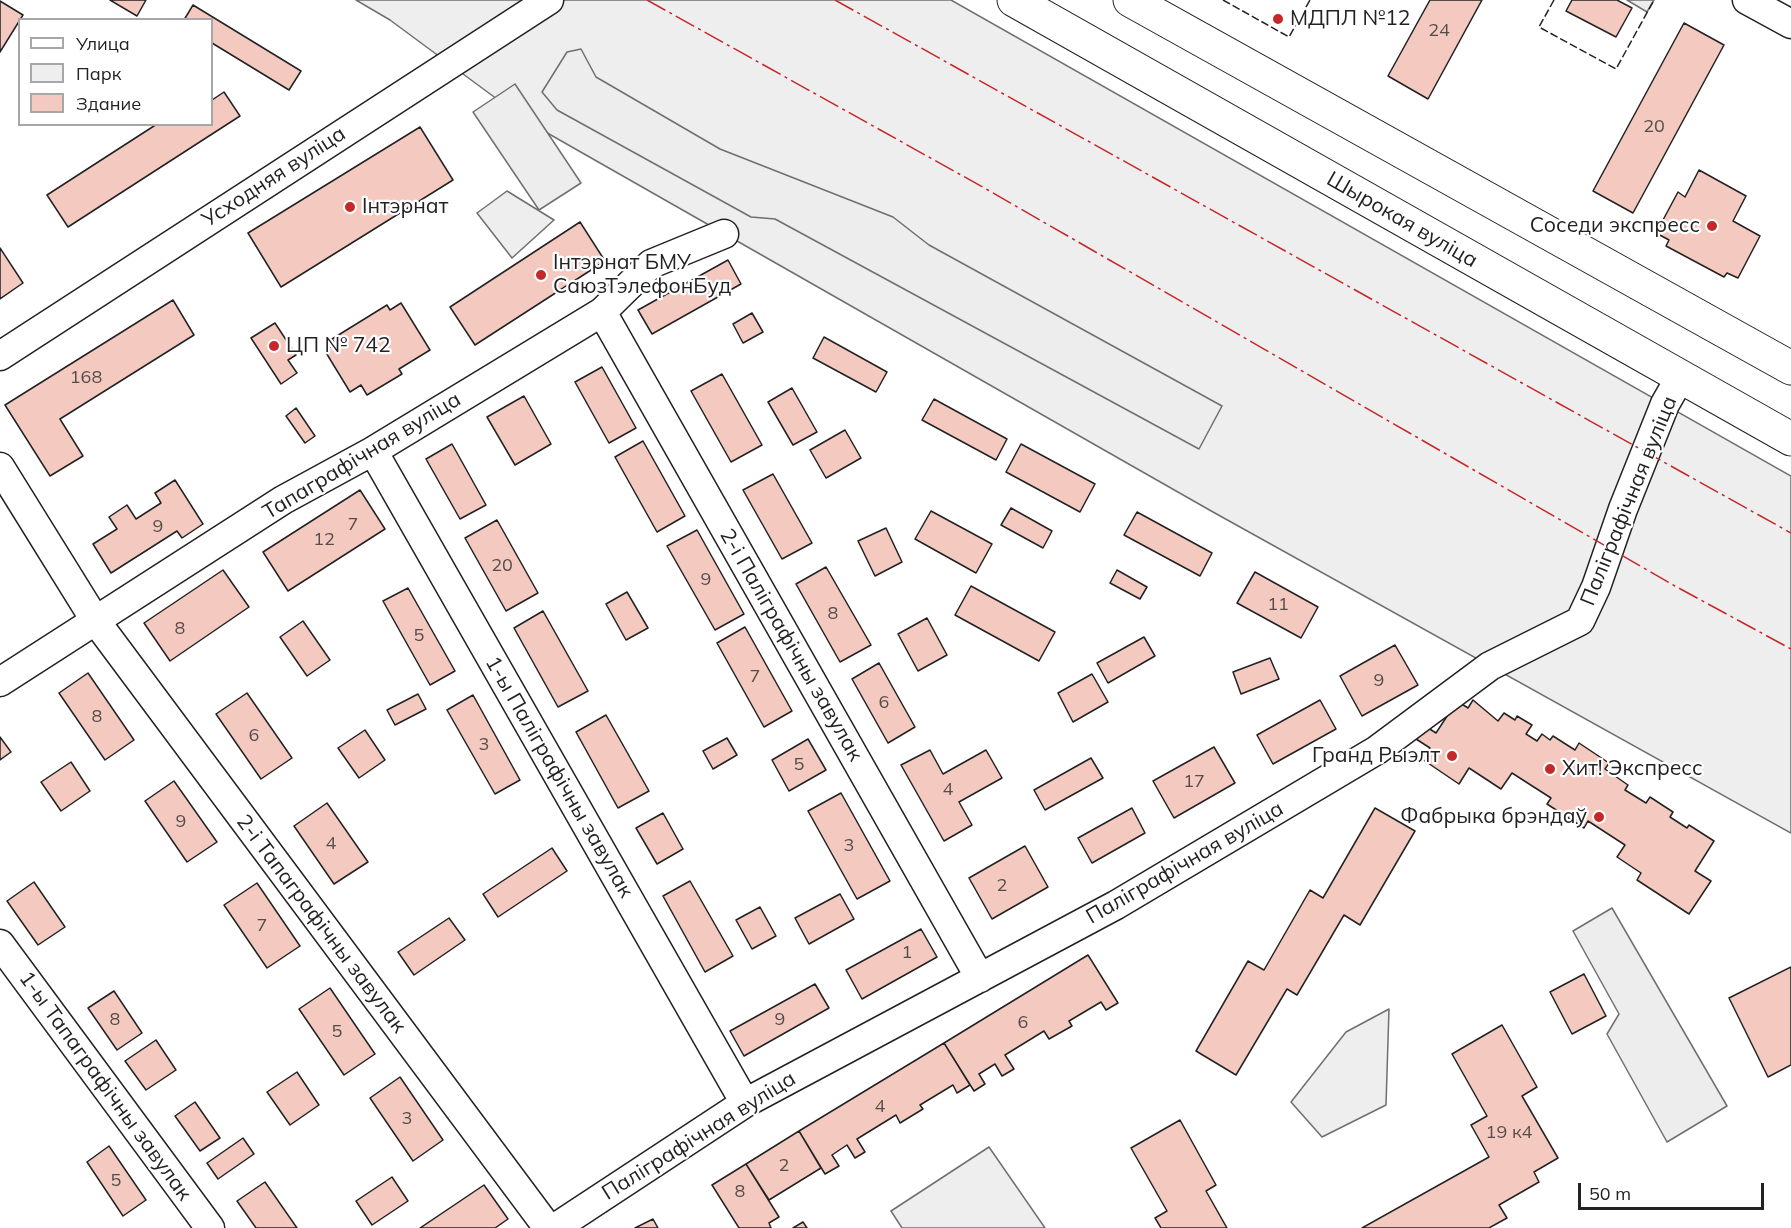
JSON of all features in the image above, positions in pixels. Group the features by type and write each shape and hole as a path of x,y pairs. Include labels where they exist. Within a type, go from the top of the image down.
{"main road":[{"name":"Шырокая вуліца","path":"1014,0 1791,439"},
{"path":"1130,0 1791,368"}],"street":[{"name":"Усходняя вуліца","path":"0,356 549,0"},
{"path":"1747,0 1791,24"},
{"name":"Тапаграфічная вуліца","path":"0,682 95,620 213,548 283,501 373,451 602,312 651,264 724,234"},
{"name":"2-і Паліграфічны завулак","path":"602,312 980,978"},
{"name":"Паліграфічная вуліца","path":"555,1228 745,1102 1146,888 1377,750 1490,666 1580,621 1596,587 1648,446 1680,376"},
{"name":"1-ы Паліграфічны завулак","path":"373,451 745,1102"},
{"name":"2-і Тапаграфічны завулак","path":"0,467 95,620 548,1228"},
{"name":"1-ы Тапаграфічны завулак","path":"0,944 210,1228"}],"green space":[{"path":"356,0 951,0 1791,476 1791,833 1213,512 528,122 390,20"},
{"path":"507,191 554,220 512,258 477,213"},
{"path":"1389,1009 1386,1105 1322,1137 1291,1102 1346,1032"},
{"path":"989,1147 1045,1228 902,1228 891,1211"}],"shaded area":[{"path":"1627,0 1654,0 1647,12"},
{"path":"581,49 596,77 720,149 893,217 929,245 1222,406 1199,449 775,219 751,217 557,110 542,92 567,52"},
{"path":"515,84 581,183 539,210 473,112"},
{"path":"1612,908 1727,1106 1667,1142 1607,1034 1619,1014 1573,931"}],"building":[{"path":"110,0 146,0 137,16"},
{"path":"1430,0 1482,0 1428,99 1388,76"},
{"path":"1572,0 1617,0 1632,8 1616,37 1566,11"},
{"path":"0,1 23,15 18,18 18,23 0,52"},
{"path":"193,5 301,71 289,90 213,44 213,18 185,18"},
{"path":"1684,23 1724,45 1633,213 1593,191"},
{"path":"224,92 240,116 68,227 47,195 154,126 213,126 213,99"},
{"name":"Інтэрнат","path":"420,127 453,180 281,287 248,233"},
{"path":"1699,170 1746,196 1733,221 1760,236 1738,278 1727,273 1724,277 1666,246 1669,240 1656,233 1678,192 1685,197"},
{"name":"Інтэрнат БМУ СаюзТэлефонБуд","path":"580,222 605,261 475,345 450,307"},
{"path":"0,248 23,283 0,299"},
{"path":"728,260 741,284 652,334 638,310"},
{"path":"173,300 194,335 60,419 83,456 50,476 5,405"},
{"path":"401,303 430,350 399,369 402,374 367,395 361,385 350,392 325,351 335,344 332,339 387,305 390,310"},
{"path":"752,313 763,332 743,343 733,324"},
{"name":"ЦП № 742","path":"275,323 296,355 288,360 297,373 281,384 251,338"},
{"path":"824,337 887,372 876,392 813,358"},
{"path":"602,367 636,428 609,443 575,382"},
{"path":"722,374 762,445 731,462 691,391"},
{"path":"792,388 817,432 793,445 768,402"},
{"path":"524,396 551,444 515,465 487,417"},
{"path":"934,399 1007,439 996,460 922,420"},
{"path":"296,408 315,436 305,443 286,416"},
{"path":"845,430 861,458 826,478 810,450"},
{"path":"643,441 685,516 657,532 615,457"},
{"path":"452,444 486,505 460,519 426,459"},
{"path":"1021,444 1095,484 1080,512 1006,472"},
{"path":"773,474 812,543 782,559 743,490"},
{"path":"175,480 203,524 182,538 177,531 111,573 93,544 117,529 109,517 127,505 136,519 161,503 155,493"},
{"path":"360,490 385,529 288,591 263,552"},
{"path":"1011,508 1052,531 1043,548 1001,525"},
{"path":"931,511 992,544 976,573 915,539"},
{"path":"1137,512 1212,553 1200,576 1124,535"},
{"path":"497,520 538,593 506,611 465,538"},
{"path":"886,528 902,562 875,576 858,541"},
{"path":"697,530 744,614 715,630 667,546"},
{"path":"826,567 871,645 840,662 796,584"},
{"path":"223,570 249,607 170,661 144,623"},
{"path":"1117,570 1147,587 1140,599 1110,583"},
{"path":"1255,572 1318,607 1301,638 1237,603"},
{"path":"971,586 1055,632 1039,661 955,615"},
{"path":"408,588 455,671 430,685 383,601"},
{"path":"627,592 648,628 626,640 606,604"},
{"path":"543,611 588,691 558,707 514,628"},
{"path":"927,618 947,655 918,671 898,634"},
{"path":"303,621 330,660 307,676 280,637"},
{"path":"745,627 792,711 764,727 717,643"},
{"path":"1144,637 1155,656 1108,683 1097,663"},
{"path":"1395,645 1418,685 1362,716 1340,676"},
{"path":"1270,658 1279,679 1241,694 1233,672"},
{"path":"879,663 915,727 888,743 852,679"},
{"path":"88,673 134,740 105,760 59,693"},
{"path":"1092,674 1108,702 1073,722 1058,693"},
{"path":"247,693 292,758 261,779 216,714"},
{"path":"418,694 426,709 395,725 387,710"},
{"path":"473,695 520,780 495,794 447,710"},
{"path":"1320,700 1336,729 1273,764 1257,735"},
{"path":"1473,700 1498,721 1504,713 1515,720 1517,716 1532,725 1526,734 1537,741 1542,734 1550,740 1553,736 1575,750 1579,743 1609,763 1605,769 1628,785 1625,790 1646,803 1650,797 1673,812 1670,817 1687,828 1689,825 1714,841 1695,871 1711,881 1689,914 1637,880 1641,873 1617,857 1625,845 1588,821 1584,828 1547,804 1551,798 1512,773 1501,789 1469,768 1459,784 1422,759 1430,748 1416,739 1425,726 1436,733 1457,701 1468,708"},
{"path":"606,715 649,791 618,808 576,732"},
{"path":"365,730 385,760 359,778 338,748"},
{"path":"0,737 11,752 0,760"},
{"path":"727,738 737,755 713,769 703,751"},
{"path":"808,739 826,770 789,791 772,760"},
{"path":"1214,747 1235,783 1174,818 1153,781"},
{"path":"930,750 943,774 986,750 1002,778 959,802 972,825 944,841 901,765"},
{"path":"1091,758 1103,778 1045,810 1034,790"},
{"path":"71,762 90,791 61,811 41,782"},
{"path":"174,781 217,842 187,862 145,801"},
{"path":"841,793 890,881 857,899 808,811"},
{"path":"327,803 368,862 334,884 294,826"},
{"path":"1132,808 1145,833 1092,863 1078,838"},
{"path":"1375,808 1415,831 1360,925 1344,915 1297,995 1287,989 1236,1075 1196,1051 1248,961 1264,970 1310,890 1323,898"},
{"path":"663,813 683,849 657,864 636,828"},
{"path":"1025,846 1048,887 992,919 969,878"},
{"path":"552,848 567,871 498,917 483,894"},
{"path":"690,881 733,956 705,972 663,896"},
{"path":"34,882 65,927 38,945 7,901"},
{"path":"257,883 300,946 267,968 224,905"},
{"path":"840,894 854,919 809,944 795,918"},
{"path":"760,907 776,936 752,949 736,920"},
{"path":"449,918 465,940 414,975 398,952"},
{"path":"921,929 937,957 862,999 846,970"},
{"path":"1088,955 1118,1003 1106,1010 1101,1002 1069,1021 1072,1026 1049,1039 1044,1031 1005,1055 1014,1069 1002,1076 995,1064 979,1074 985,1084 974,1091 944,1043"},
{"path":"1791,967 1791,1065 1768,1077 1729,998"},
{"path":"1584,974 1606,1016 1572,1034 1550,992"},
{"path":"815,984 829,1008 744,1056 730,1031"},
{"path":"330,988 375,1054 344,1075 299,1009"},
{"path":"114,991 142,1033 117,1050 88,1008"},
{"path":"1502,1025 1537,1087 1522,1096 1558,1158 1534,1172 1539,1182 1499,1205 1507,1218 1489,1228 1362,1228 1489,1157 1471,1125 1487,1116 1452,1054"},
{"path":"156,1040 176,1070 146,1090 125,1061"},
{"path":"944,1043 970,1085 957,1093 953,1085 920,1105 923,1109 900,1123 896,1115 857,1139 865,1152 855,1158 847,1145 832,1155 839,1166 825,1174 799,1131"},
{"path":"297,1072 319,1105 290,1125 267,1092"},
{"path":"400,1077 443,1140 413,1161 370,1098"},
{"path":"195,1102 220,1138 200,1151 175,1116"},
{"path":"1180,1120 1216,1185 1206,1191 1227,1228 1161,1228 1155,1218 1167,1211 1131,1148"},
{"path":"799,1131 821,1168 769,1200 746,1164"},
{"path":"243,1138 254,1154 218,1179 207,1163"},
{"path":"109,1146 146,1200 123,1216 87,1162"},
{"path":"746,1164 779,1217 769,1223 771,1228 739,1228 712,1185"},
{"path":"392,1177 408,1201 372,1225 356,1201"},
{"path":"265,1182 297,1228 256,1228 237,1201"},
{"path":"484,1185 508,1219 495,1228 420,1228"},
{"path":"653,1219 658,1228 635,1228"},
{"path":"803,1222 807,1228 793,1228"}],"fence":[{"path":"1223,0 1289,37 1310,0"},
{"path":"1554,0 1539,27 1616,69 1654,0"}],"power":[{"path":"647,0 988,190 1675,586 1791,649"},
{"path":"835,0 1791,533"}],"place":[{"name":"МДПЛ №12","path":"1278,19"},
{"name":"Інтэрнат","path":"350,207"},
{"name":"Соседи экспресс","path":"1712,226"},
{"name":"Інтэрнат БМУ СаюзТэлефонБуд","path":"541,275"},
{"name":"ЦП № 742","path":"274,346"},
{"name":"Гранд Рыэлт","path":"1452,756"},
{"name":"Хит! Экспресс","path":"1550,769"},
{"name":"Фабрыка брэндаў","path":"1599,817"}]}
